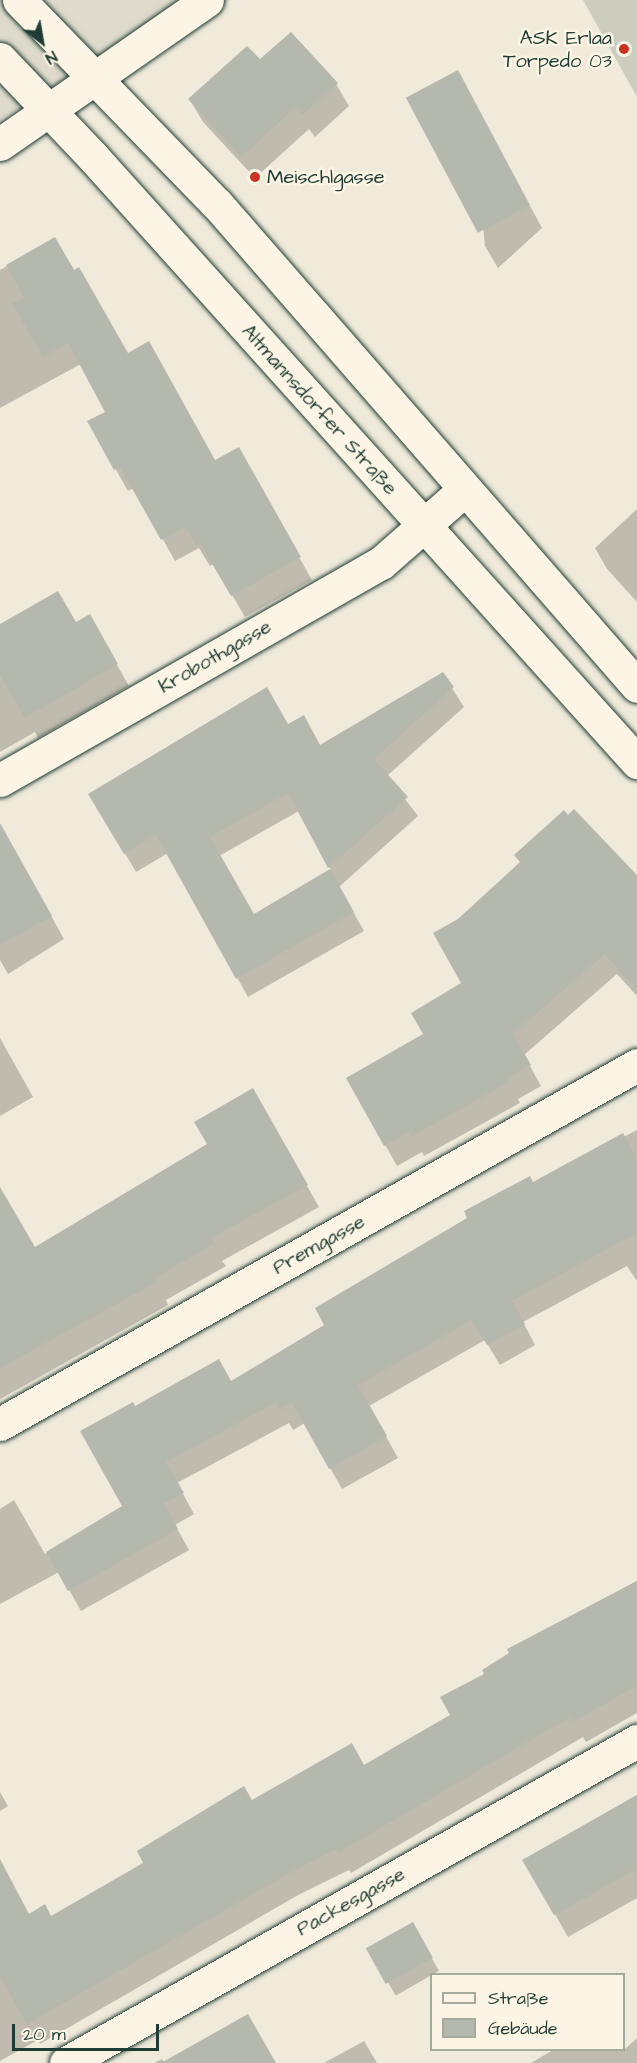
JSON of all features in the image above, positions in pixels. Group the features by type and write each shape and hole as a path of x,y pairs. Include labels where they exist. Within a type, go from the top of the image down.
{"street":[{"path":"19,0 217,204 637,686"},
{"path":"0,144 207,0"},
{"name":"Altmannsdorfer Straße","path":"0,59 637,762"},
{"name":"Krobothgasse","path":"0,780 381,562 464,490"},
{"name":"Premgasse","path":"0,1424 637,1065"},
{"name":"Packesgasse","path":"66,2063 637,1741"}],"shaded area":[{"path":"0,0 231,0 53,87 0,120"},
{"name":"ASK Erlaa Torpedo 03","path":"583,0 637,0 637,97"}],"building":[{"path":"291,32 338,83 302,115 295,108 241,157 188,99 247,46 260,59"},
{"path":"458,70 530,205 478,233 406,98"},
{"path":"55,237 74,270 79,267 128,353 149,341 215,460 239,447 301,557 231,596 200,543 196,545 186,527 161,540 120,467 114,470 87,421 105,412 68,343 43,357 12,303 24,298 6,265"},
{"path":"58,591 76,622 90,614 118,664 25,718 0,675 0,624"},
{"path":"443,672 454,687 374,759 408,797 328,868 288,793 210,837 254,914 330,869 354,912 236,979 156,835 124,854 88,794 267,687 288,724 304,715 320,745"},
{"path":"574,809 637,875 637,991 605,954 513,1034 531,1065 507,1078 509,1082 411,1137 409,1132 384,1146 346,1078 423,1034 411,1013 461,983 433,933 458,919 520,862 514,855 564,810 568,815"},
{"path":"0,823 52,916 0,945"},
{"path":"253,1088 308,1185 211,1238 214,1244 155,1278 157,1282 0,1368 0,1187 35,1247 207,1144 194,1122"},
{"path":"623,1133 637,1158 637,1233 512,1301 525,1324 487,1345 472,1320 358,1385 387,1436 329,1469 292,1403 280,1410 275,1403 166,1462 184,1493 164,1503 178,1529 68,1591 46,1552 122,1506 80,1431 133,1402 135,1406 219,1359 231,1381 324,1325 315,1308 467,1218 464,1211 530,1176 533,1182"},
{"path":"637,1581 637,1686 572,1722 570,1717 338,1853 336,1849 288,1874 27,2024 0,1977 0,1859 29,1914 45,1904 51,1916 143,1863 137,1851 244,1786 252,1800 352,1743 364,1765 450,1715 440,1697 484,1674 482,1670 509,1653 507,1649"},
{"path":"637,1795 637,1869 554,1915 522,1860"},
{"path":"413,1922 433,1958 386,1984 366,1948"},
{"path":"248,2014 276,2063 161,2063"}],"place":[{"name":"ASK Erlaa Torpedo 03","path":"624,49"},
{"name":"Meischlgasse","path":"255,177"}]}
